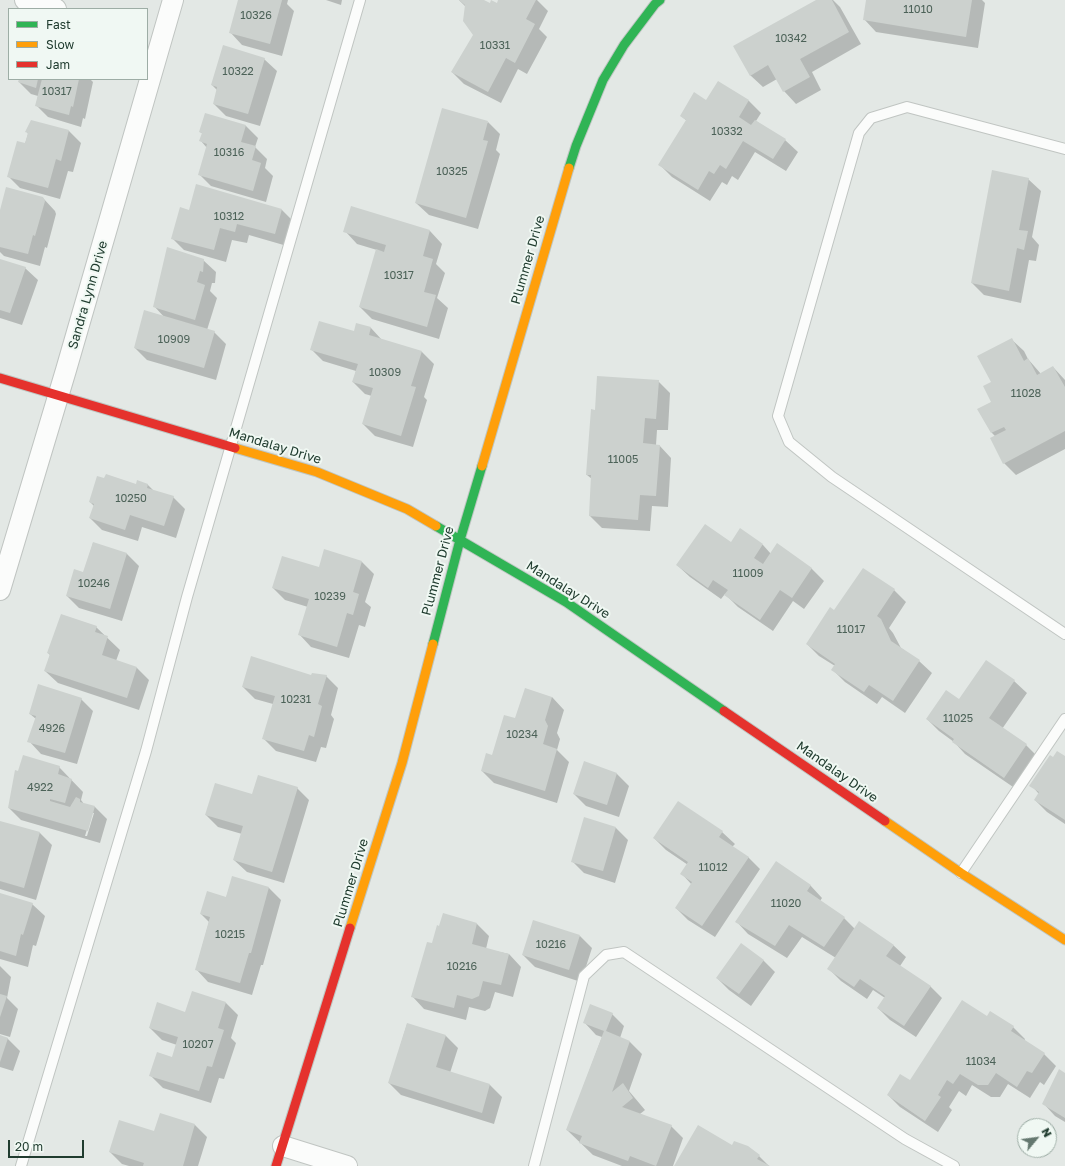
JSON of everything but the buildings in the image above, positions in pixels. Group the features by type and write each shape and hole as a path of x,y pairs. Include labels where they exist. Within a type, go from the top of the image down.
{"street":[{"path":"25,0 53,8"},
{"name":"Sandra Lynn Drive","path":"148,60 154,37 173,0"},
{"name":"Plummer Drive","path":"276,1166 402,763 460,540 576,146 603,80 624,45 655,4 660,0"},
{"name":"Sandra Lynn Drive","path":"0,590 59,395 143,80"},
{"name":"Mandalay Drive","path":"0,378 316,472 407,509 566,602 961,873 1065,940"},
{"path":"282,1146 347,1166"}],"lane":[{"path":"21,1166 146,751 187,597 360,0"},
{"path":"1065,150 907,107 870,118 859,133 778,416 789,442 832,477 1065,634"},
{"path":"961,873 1065,719"},
{"path":"534,1166 584,976 606,955 624,952 905,1139 954,1166"}],"traffic: fast":[{"path":"569,168 576,146 603,80 624,45 655,4 660,0"},
{"path":"433,644 460,540 482,466"},
{"path":"436,526 566,602 724,711"}],"traffic: slow":[{"path":"482,466 569,168"},
{"path":"235,448 317,472 407,509 436,526"},
{"path":"350,928 402,763 433,644"},
{"path":"885,821 961,873 1065,940"}],"traffic: jam":[{"path":"0,378 235,448"},
{"path":"724,711 885,821"},
{"path":"276,1166 350,928"}]}
